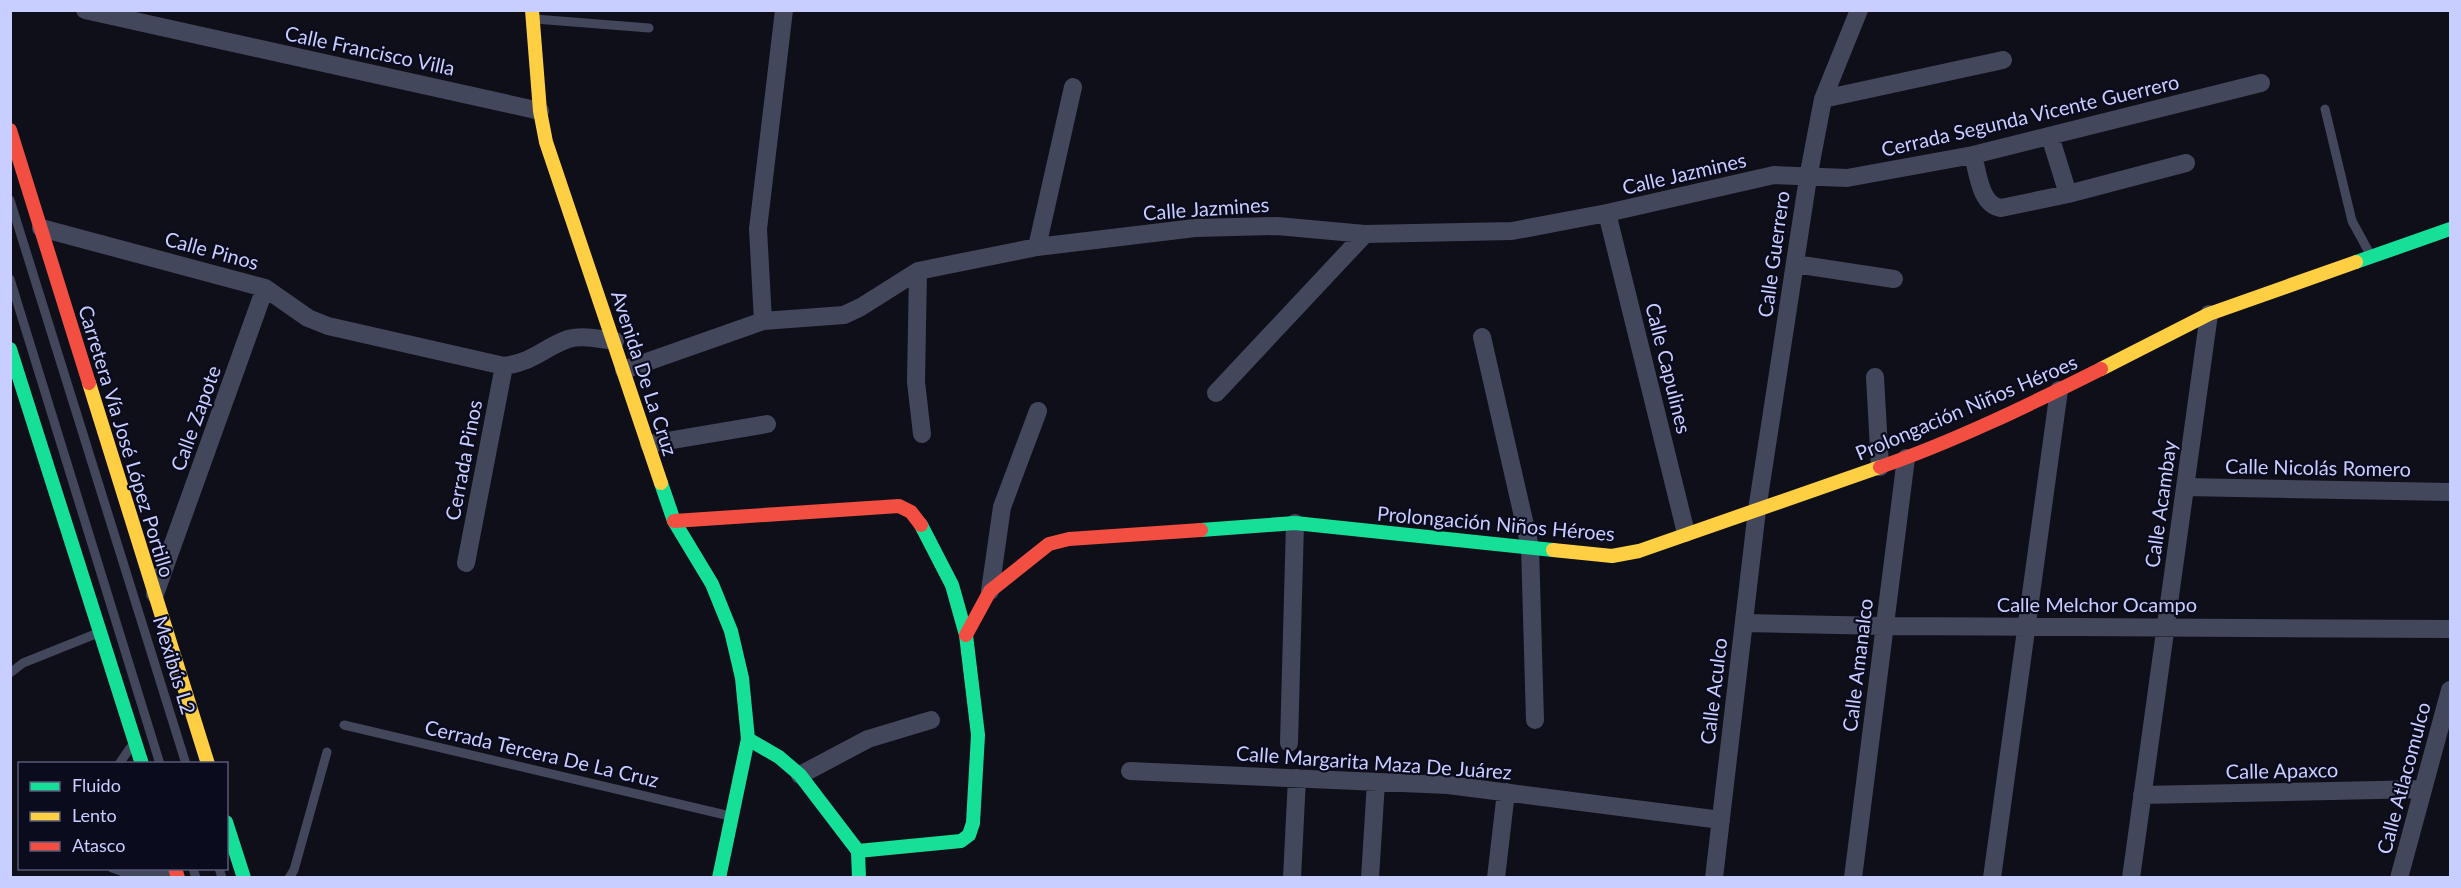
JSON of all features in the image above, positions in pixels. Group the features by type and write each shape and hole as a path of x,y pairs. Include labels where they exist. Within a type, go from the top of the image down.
{"main road":[{"name":"Avenida De La Cruz","path":"532,15 540,111 546,142 674,521 712,584 731,630 742,678 748,739 719,878"},
{"name":"Carretera Vía José López Portillo","path":"10,130 207,762"},
{"name":"Prolongación Niños Héroes","path":"966,635 990,591 1049,544 1069,539 1295,524 1612,556 1639,551 1906,458 2059,390 2209,314 2451,229"},
{"path":"10,350 15,379 141,762"},
{"path":"674,521 899,506 911,512 919,521 937,553 952,585 966,635 978,735 973,823 969,835 961,841 858,851"},
{"path":"748,739 779,757 800,775 858,851 859,878"},
{"path":"228,828 244,878"}],"street":[{"name":"Calle Francisco Villa","path":"85,10 114,14 540,111"},
{"path":"763,321 758,229 784,10"},
{"name":"Calle Guerrero","path":"1757,510 1808,178 1823,99 1859,10"},
{"path":"1823,99 2003,60"},
{"name":"Cerrada Segunda Vicente Guerrero","path":"1808,178 1847,178 1973,155 2260,83"},
{"path":"1037,247 1073,87"},
{"path":"2050,136 2068,194"},
{"path":"1973,155 1986,201 2001,208 2068,194 2186,163"},
{"name":"Calle Jazmines","path":"624,370 763,321 844,315 861,307 918,270 1037,247 1195,228 1277,226 1365,234 1512,231 1607,213 1774,175 1788,174 1808,178"},
{"name":"Calle Capulines","path":"1607,213 1686,533"},
{"name":"Calle Pinos","path":"41,228 265,288 308,318 328,326 504,366"},
{"path":"1216,393 1365,234"},
{"path":"1795,264 1894,279"},
{"path":"918,270 916,382 922,434"},
{"name":"Calle Zapote","path":"154,596 265,288"},
{"name":"Calle Acambay","path":"2131,878 2209,314"},
{"path":"504,366 528,361 569,339 582,337 615,341"},
{"path":"1482,337 1530,547 1535,720"},
{"name":"Cerrada Pinos","path":"466,563 504,366"},
{"path":"1875,377 1880,467"},
{"path":"1992,878 2059,390"},
{"path":"990,591 1002,507 1038,411"},
{"path":"649,444 767,424"},
{"name":"Calle Amanalco","path":"1853,878 1906,458"},
{"name":"Calle Nicolás Romero","path":"2185,487 2451,492"},
{"name":"Calle Aculco","path":"1714,878 1757,510"},
{"path":"1289,742 1295,524"},
{"name":"Calle Melchor Ocampo","path":"1744,623 1885,626 2451,628"},
{"name":"Calle Atlacomulco","path":"2399,878 2451,690"},
{"path":"800,775 868,739 931,720"},
{"name":"Calle Margarita Maza De Juárez","path":"1130,771 1448,785 1721,820"},
{"path":"1292,878 1297,778"},
{"path":"1370,878 1376,782"},
{"name":"Calle Apaxco","path":"2142,795 2423,789"},
{"path":"1496,878 1506,792"}],"lane":[{"path":"532,15 649,28"},
{"path":"2325,109 2352,221 2371,256"},
{"name":"Mexibús L2","path":"10,200 185,762"},
{"path":"10,279 159,762"},
{"path":"10,673 23,663 100,632"},
{"name":"Cerrada Tercera De La Cruz","path":"344,725 733,817"},
{"path":"120,762 135,741"},
{"path":"289,878 294,870 327,752"},
{"path":"118,870 129,874 176,873"}],"traffic: fast":[{"path":"2356,262 2450,229"},
{"path":"10,349 141,762"},
{"path":"661,483 674,521 712,584 731,631 742,678 748,739 719,878"},
{"path":"1201,530 1295,523 1553,550"},
{"path":"858,851 961,841 969,835 973,823 978,735 966,635 952,585 921,525"},
{"path":"748,739 779,757 800,775 858,851 859,878"},
{"path":"228,828 244,878"}],"traffic: slow":[{"path":"532,10 540,111 546,142 661,483"},
{"path":"2101,369 2209,314 2356,262"},
{"path":"89,383 207,762"},
{"path":"1553,550 1612,556 1639,551 1880,467"}],"traffic: jam":[{"path":"10,130 89,383"},
{"path":"1880,467 1964,434 2101,369"},
{"path":"674,521 899,506 911,512 921,525"},
{"path":"966,635 990,591 1049,544 1069,539 1201,530"},
{"path":"176,870 178,878"}]}
